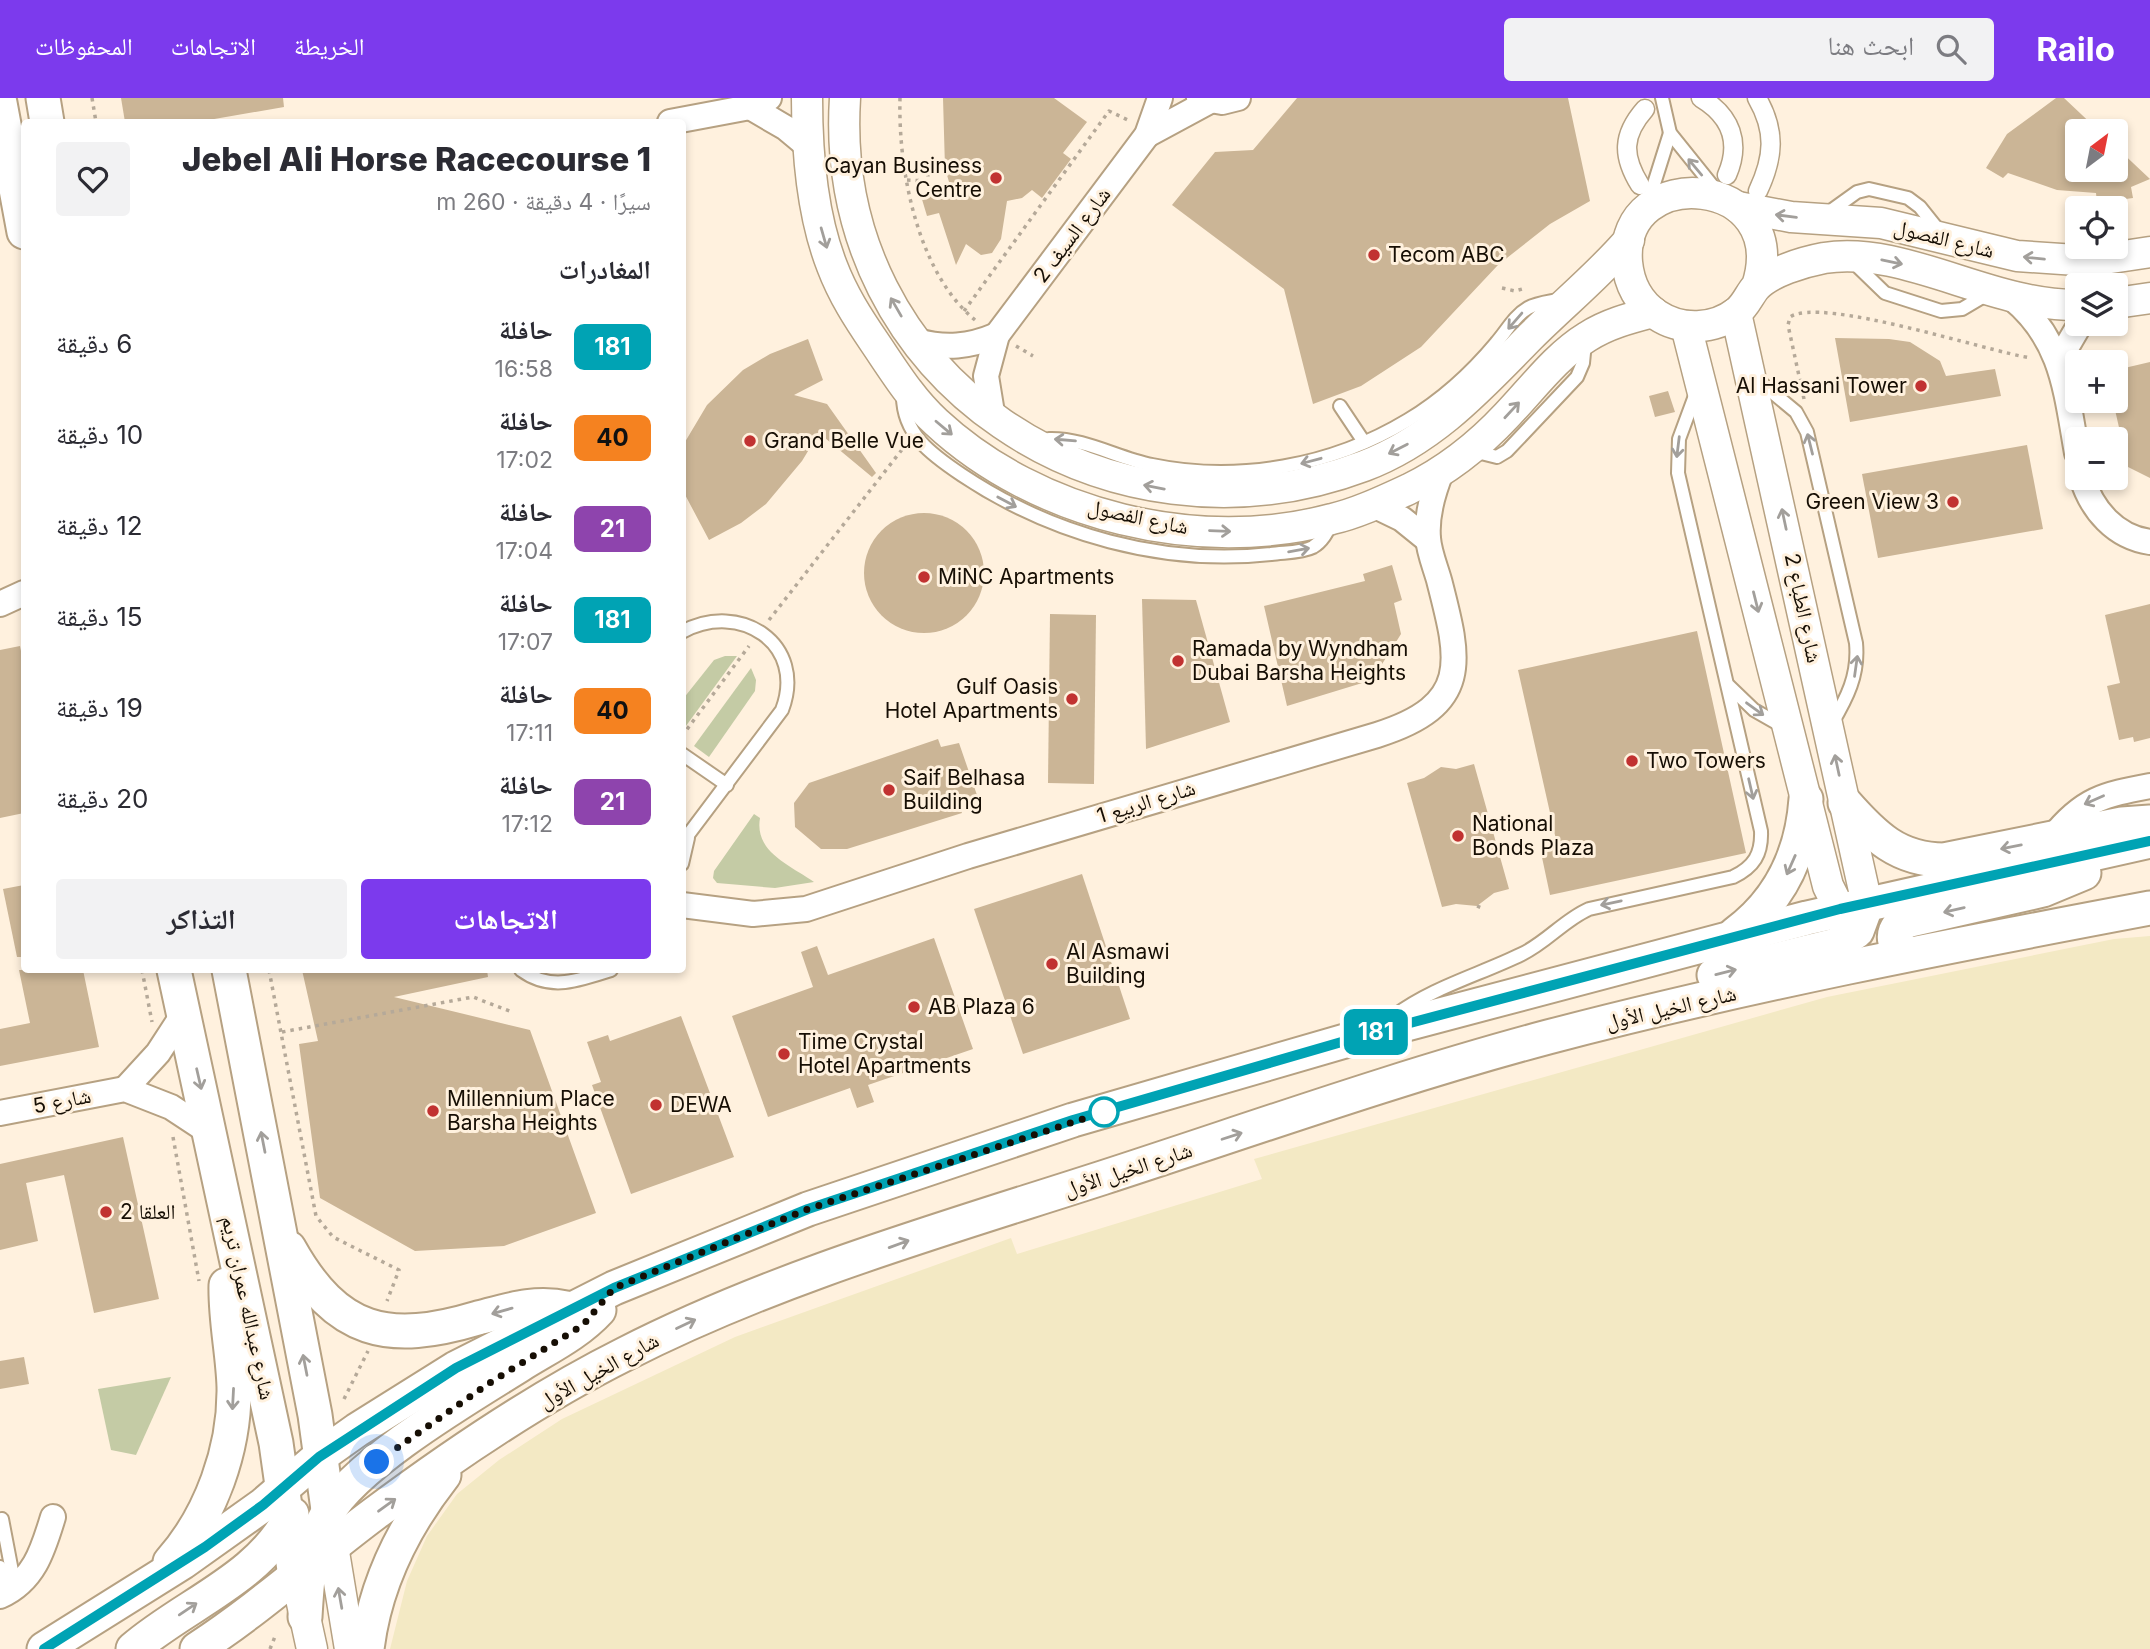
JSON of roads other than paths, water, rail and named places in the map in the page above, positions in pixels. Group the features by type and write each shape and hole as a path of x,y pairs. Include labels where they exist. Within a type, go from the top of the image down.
{"main road":[{"path":"43,98 46,119"},
{"path":"0,106 21,216"},
{"path":"1729,938 1760,912 1784,880 1800,841 1806,799"},
{"path":"1845,803 1867,829 1892,849 1926,860 1944,860 2122,824 2150,822"},
{"path":"44,1649 227,1532 284,1489 315,1461 456,1368 614,1288 808,1209 1073,1120 1376,1032 1802,919 1854,915 2150,841"},
{"path":"1854,915 1899,956 1903,951 1894,941 1894,933 1902,922 2057,886 2084,873 2106,853"},
{"name":"شارع الخيل الأول","path":"197,1649 468,1448 555,1392 692,1321 763,1293 944,1227 1389,1084 1548,1037 1899,956 2150,908"},
{"path":"1548,1037 1583,1015 1620,1000 1836,944 1854,915"},
{"path":"1798,954 1817,944 1822,934 1818,924 1802,919"},
{"name":"شارع عبدالله عمران تريم","path":"175,973 212,1134 284,1489 287,1525 312,1563"},
{"name":"شارع عبدالله عمران تريم","path":"230,973 315,1415 315,1461 327,1513"},
{"path":"280,1232 305,1276 325,1299 351,1318 378,1329 406,1333 434,1331 523,1306 546,1305 569,1309"},
{"path":"155,1579 178,1553 197,1523 224,1458 232,1423 234,1387 226,1292 232,1234"},
{"path":"309,1633 312,1563 327,1513 364,1471 462,1402 583,1325 614,1288"},
{"path":"367,1649 376,1605 401,1538 421,1506 468,1448"},
{"path":"133,1649 233,1579 268,1549 287,1525 315,1461"},
{"path":"227,1532 249,1529 255,1532 260,1543 259,1549 233,1579"}],"street":[{"name":"شارع الفصول","path":"807,98 820,226 831,264 859,322 903,386 935,421 972,451 1012,476 1062,499 1114,517 1168,528 1224,532 1279,529 1333,519 1441,470 1469,450 1585,338 1628,318 1653,312"},
{"name":"شارع الفصول","path":"845,98 845,147 864,240 889,296 916,341 965,395 993,419 1024,440 1071,463 1120,480 1171,490 1222,493 1274,490 1324,480 1367,464 1408,444 1446,419 1576,297 1629,240"},
{"name":"شارع السيف 2","path":"993,419 986,376 997,335 1160,98"},
{"name":"شارع السيف 2","path":"1141,124 1204,100 1238,98"},
{"path":"1637,108 1624,151 1642,198 1627,256 1633,287 1653,312 1686,326 1704,326 1736,313 1757,286 1761,273 1761,244 1737,193 1733,136 1721,112 1701,98"},
{"path":"1642,198 1707,192 1737,193 1770,166 1773,150 1771,130 1757,98"},
{"path":"684,119 760,103 810,148"},
{"name":"شارع الفصول","path":"1737,193 1818,219 1881,223 2017,257 2091,261 2150,252"},
{"name":"شارع الفصول","path":"1757,286 1800,264 1848,256 1900,263 2001,295 2065,303"},
{"path":"2001,295 2042,329 2059,360 2072,427"},
{"path":"2128,301 2150,298"},
{"name":"شارع الطباع 2","path":"1736,313 1772,465 1845,803 1854,915"},
{"name":"شارع الطباع 2","path":"1686,326 1828,886 1854,915"},
{"path":"916,341 954,346 971,344 997,335"},
{"path":"2059,360 2073,336"},
{"path":"1723,474 1732,457 1749,451 1758,453 1772,465"},
{"name":"شارع الربيع 1","path":"686,904 753,914 806,909 979,852 1406,725 1438,701 1454,666 1454,637 1428,540 1430,504 1441,470"},
{"path":"2087,490 2095,508 2109,523 2126,534 2150,542"},
{"path":"1371,504 1402,519 1428,540"},
{"path":"0,606 21,595"},
{"path":"0,606 21,610"},
{"path":"2052,838 2067,819 2088,802 2150,786"},
{"path":"184,1013 158,1054 125,1089 171,1107 212,1134"},
{"name":"شارع 5","path":"0,1113 125,1089"},
{"path":"7,1592 35,1567 53,1517"},
{"name":"شارع عبدالله عمران تريم","path":"312,1563 350,1649"}],"lane":[{"path":"1662,98 1670,133 1695,167 1737,193"},
{"path":"1642,198 1670,133"},
{"path":"1024,440 1068,439 1152,465 1227,472 1302,463 1364,443 1438,400 1466,375 1528,307 1576,297"},
{"path":"1751,374 1796,412 1807,432 1858,658 1852,688 1829,728"},
{"path":"1376,1032 1421,998 1532,949 1570,919 1589,909 1733,877 1753,864 1759,854 1761,831 1677,462 1679,439 1700,383"},
{"path":"903,386 905,411 914,434 938,459 984,489 1032,514 1083,534 1135,548 1233,558 1298,551 1320,542 1333,519"},
{"path":"1340,406 1364,443"},
{"path":"686,630 705,622 741,622 760,631 782,656 787,671 787,698 782,710 686,840"},
{"path":"1727,683 1754,710 1788,729"},
{"path":"686,757 727,785"},
{"path":"525,973 532,978 561,984 600,973"},
{"path":"2,1519 7,1592"},
{"path":"0,1567 7,1592"}],"place":[{"name":"Cayan Business Centre","path":"996,178"},
{"name":"Tecom ABC","path":"1374,255"},
{"name":"Al Hassani Tower","path":"1921,386"},
{"name":"Grand Belle Vue","path":"750,441"},
{"name":"Green View 3","path":"1953,502"},
{"name":"MiNC Apartments","path":"924,577"},
{"name":"Ramada by Wyndham Dubai Barsha Heights","path":"1178,661"},
{"name":"Gulf Oasis Hotel Apartments","path":"1072,699"},
{"name":"Two Towers","path":"1632,761"},
{"name":"Saif Belhasa Building","path":"889,790"},
{"name":"National Bonds Plaza","path":"1458,836"},
{"name":"Al Asmawi Building","path":"1052,964"},
{"name":"AB Plaza 6","path":"914,1007"},
{"name":"Time Crystal Hotel Apartments","path":"784,1054"},
{"name":"DEWA","path":"656,1105"},
{"name":"Millennium Place Barsha Heights","path":"433,1111"},
{"name":"العلقا 2","path":"106,1212"}]}
